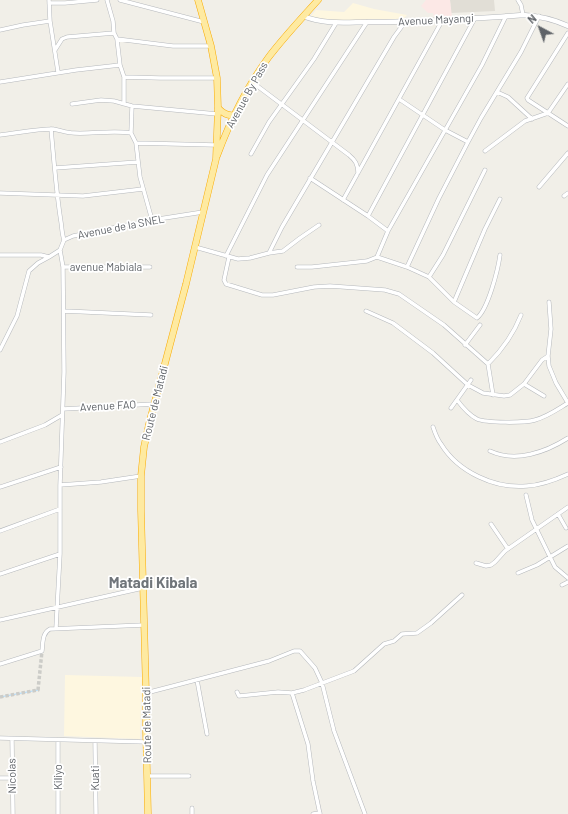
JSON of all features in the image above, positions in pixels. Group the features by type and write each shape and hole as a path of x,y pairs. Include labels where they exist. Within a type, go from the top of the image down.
{"highway":[{"name":"Route de Matadi","path":"148,814 141,476 144,447 186,284 216,159 218,111 217,78 211,46 198,0"},
{"name":"Avenue By Pass","path":"216,159 234,115 252,82 268,58 318,0"},
{"path":"218,111 230,116 234,115"}],"street":[{"path":"58,72 50,21 49,2 72,3 97,0"},
{"path":"107,0 113,21 114,33 117,39 120,64 124,77 124,104"},
{"path":"120,0 205,22"},
{"path":"518,0 523,14"},
{"name":"Avenue Mayangi","path":"303,16 313,20 336,23 404,22 523,14 539,16 568,26"},
{"path":"378,257 388,231 482,65 506,16"},
{"path":"407,267 439,198 468,142 521,52 539,16"},
{"path":"368,216 475,18"},
{"path":"343,200 443,20"},
{"path":"0,30 50,21"},
{"path":"366,22 267,175 228,256 224,280 226,284 262,295 273,295 314,287 330,286 386,290 399,294 444,325 488,364 492,395"},
{"path":"269,253 310,178 404,22"},
{"path":"251,154 269,122 314,59 336,23"},
{"path":"54,50 62,39 67,37 114,33"},
{"path":"568,33 527,98 568,126"},
{"path":"117,39 173,46 211,46"},
{"path":"0,82 58,72 120,64"},
{"path":"124,77 217,78"},
{"path":"252,82 355,160 358,174"},
{"path":"485,151 519,125 548,113 568,84"},
{"path":"564,90 568,94"},
{"path":"497,92 508,96 532,119"},
{"path":"399,99 445,130 468,142"},
{"path":"72,104 101,100 114,101 132,106 218,111"},
{"path":"132,106 131,133 136,143 143,189 152,220"},
{"path":"0,135 29,130 51,129 73,133 131,133"},
{"path":"51,129 56,196 61,231 64,240"},
{"path":"136,143 216,146"},
{"path":"538,187 568,153"},
{"path":"55,168 138,162"},
{"path":"428,277 443,256 485,170"},
{"path":"310,178 388,231"},
{"path":"0,193 84,196 143,189"},
{"path":"564,196 568,193"},
{"path":"454,302 485,229 500,199"},
{"name":"Avenue de la SNEL","path":"60,250 64,240 79,235 152,220 203,212"},
{"path":"194,247 243,260 283,251 292,243 319,225"},
{"path":"0,350 17,316 29,271 60,250 63,267 64,311 63,409 60,467 60,554 56,628"},
{"path":"0,255 42,255 49,257"},
{"path":"297,267 312,267 367,261 378,257 407,267 428,277 454,302 478,318 485,308 496,275 500,255"},
{"name":"avenue Mabiala","path":"63,267 150,267"},
{"path":"457,400 472,416 478,420 489,422 535,420 554,412 568,403 552,372 548,356 551,329 549,302"},
{"path":"64,311 151,315"},
{"path":"366,311 393,323 418,341 468,385 483,393 504,396 510,395 524,384 542,360 548,356"},
{"path":"488,364 500,351 514,330 520,315"},
{"path":"465,345 480,325"},
{"path":"451,408 471,380"},
{"path":"524,384 544,396"},
{"name":"Avenue FAO","path":"63,409 154,404"},
{"path":"0,442 45,425 62,415"},
{"path":"433,427 440,443 453,458 479,478 504,486 529,486 554,480 568,474"},
{"path":"490,451 508,456 535,454 568,438"},
{"path":"0,487 60,467"},
{"path":"60,485 100,482 141,476"},
{"path":"526,495 532,520 555,567 568,578"},
{"path":"476,563 486,566 491,565 508,549 568,507"},
{"path":"0,531 60,509"},
{"path":"558,514 566,528"},
{"path":"491,524 508,549"},
{"path":"518,573 568,546"},
{"path":"0,574 60,554"},
{"path":"562,585 568,582"},
{"path":"0,620 143,588"},
{"path":"237,692 240,696 304,690 354,671 381,646 394,641 402,634 418,632 441,615 462,595"},
{"path":"0,664 42,651 44,634 50,629 144,625"},
{"path":"146,693 269,661 300,650 308,659 322,684 337,741 364,814"},
{"path":"197,680 206,734"},
{"path":"292,692 308,744 320,813 313,814"},
{"path":"0,738 147,742"},
{"name":"Nicolas","path":"12,739 13,814"},
{"name":"Kiliyo","path":"58,740 58,814"},
{"name":"Kuati","path":"95,741 96,814"},
{"path":"148,776 189,776"},
{"path":"0,778 12,778"},
{"path":"192,808 192,814"}],"shaded area":[{"path":"426,0 450,0 452,17 434,17 433,13 428,13 421,6"},
{"path":"450,0 494,0 495,11 451,13"},
{"path":"353,3 374,9 407,15 402,20 336,22 310,17 316,10 344,12"},
{"path":"65,675 142,677 140,739 64,736"}],"waterway":[{"path":"0,697 38,690"}],"tunnel":[{"path":"0,697 38,690 42,651"}],"district":[{"name":"Matadi Kibala","path":"153,583"}]}
